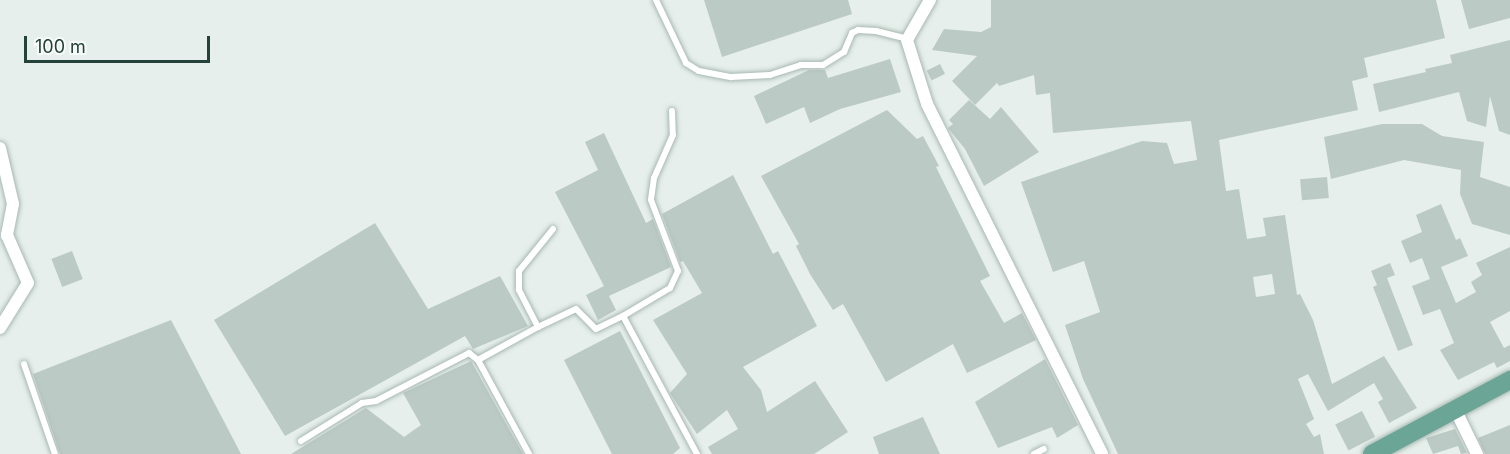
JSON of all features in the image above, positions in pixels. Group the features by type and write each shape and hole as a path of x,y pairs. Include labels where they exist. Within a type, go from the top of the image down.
{"main road":[{"path":"1372,454 1510,380"}],"street":[{"path":"930,0 907,40 927,104 1102,454"},
{"path":"0,148 13,204 8,235 28,283 0,328"},
{"path":"1455,409 1477,454"}],"lane":[{"path":"656,0 686,63 699,71 731,77 770,75 801,65 823,65 844,52 852,33 858,30 876,31 907,40"},
{"path":"478,360 576,309 596,329 670,288 678,271 651,200 654,178 672,142 672,111"},
{"path":"538,327 519,290 519,271 553,229"},
{"path":"623,316 698,454"},
{"path":"301,441 362,403 376,401 465,354 478,360 529,454"},
{"path":"24,364 55,454"},
{"path":"1034,454 1044,449"}],"building":[{"path":"704,0 848,0 852,14 722,57"},
{"path":"991,0 1436,0 1445,38 1364,58 1368,77 1352,81 1358,110 1219,140 1226,191 1239,189 1247,239 1266,236 1263,218 1285,215 1297,295 1300,294 1313,320 1332,384 1384,356 1417,408 1389,423 1378,402 1383,399 1374,383 1328,411 1308,374 1298,379 1314,419 1306,424 1314,437 1320,434 1324,454 1118,454 1083,379 1065,325 1100,312 1084,261 1053,272 1021,182 1142,141 1167,143 1174,164 1197,160 1191,121 1053,133 1050,93 1036,95 1034,75 999,86 997,83 975,105 952,81 977,56 932,50 944,29 981,32 991,27","holes":["1272,274 1275,294 1256,297 1253,277"]},
{"path":"1461,0 1510,0 1510,18 1469,29"},
{"path":"1510,40 1510,135 1499,131 1490,96 1486,127 1467,121 1459,92 1379,112 1373,84 1426,72 1425,69 1452,63 1450,55"},
{"path":"890,59 901,92 840,109 810,123 804,107 766,124 754,96 809,70 825,70 828,78"},
{"path":"940,64 945,74 932,81 927,71"},
{"path":"969,100 990,119 1001,107 1039,152 984,186 965,149 948,128 953,124 949,120"},
{"path":"887,110 917,139 923,136 990,276 980,281 1004,323 1022,313 1036,340 967,373 953,344 886,382 843,304 833,310 810,274 796,246 799,244 761,176"},
{"path":"1382,124 1422,124 1442,136 1484,142 1480,177 1510,187 1510,235 1472,224 1460,194 1461,170 1404,160 1331,179 1324,137"},
{"path":"604,133 646,223 653,219 671,267 609,296 616,310 598,320 586,295 604,286 555,192 598,170 585,142"},
{"path":"733,175 773,254 778,251 817,326 743,367 761,390 767,412 815,381 848,432 814,454 712,454 708,447 738,429 727,410 697,434 670,393 687,374 653,320 702,293 683,261 680,262 662,214"},
{"path":"1327,177 1329,198 1302,200 1300,179"},
{"path":"1441,204 1456,240 1460,238 1468,256 1441,267 1456,303 1476,292 1471,282 1482,275 1476,263 1510,247 1510,311 1490,322 1504,348 1510,345 1510,361 1497,368 1494,362 1458,380 1440,350 1454,343 1440,309 1423,315 1412,286 1430,279 1422,258 1410,263 1401,241 1422,232 1416,215"},
{"path":"375,223 428,309 500,276 528,326 473,349 465,336 285,436 214,320"},
{"path":"72,251 83,279 62,287 51,259"},
{"path":"1390,263 1395,275 1387,278 1413,345 1398,351 1373,287 1377,285 1371,271"},
{"path":"171,320 241,454 60,454 33,374"},
{"path":"620,331 680,448 673,454 612,454 564,360"},
{"path":"1045,359 1078,425 1057,438 1052,427 998,448 975,402"},
{"path":"471,361 523,454 291,454 366,408 404,437 421,425 403,393"},
{"path":"1362,411 1375,437 1348,450 1335,425"},
{"path":"923,417 940,454 879,454 873,437"},
{"path":"1510,425 1510,454 1485,454 1478,438"},
{"path":"1455,429 1467,453 1461,454 1458,446 1433,454 1426,438"}]}
